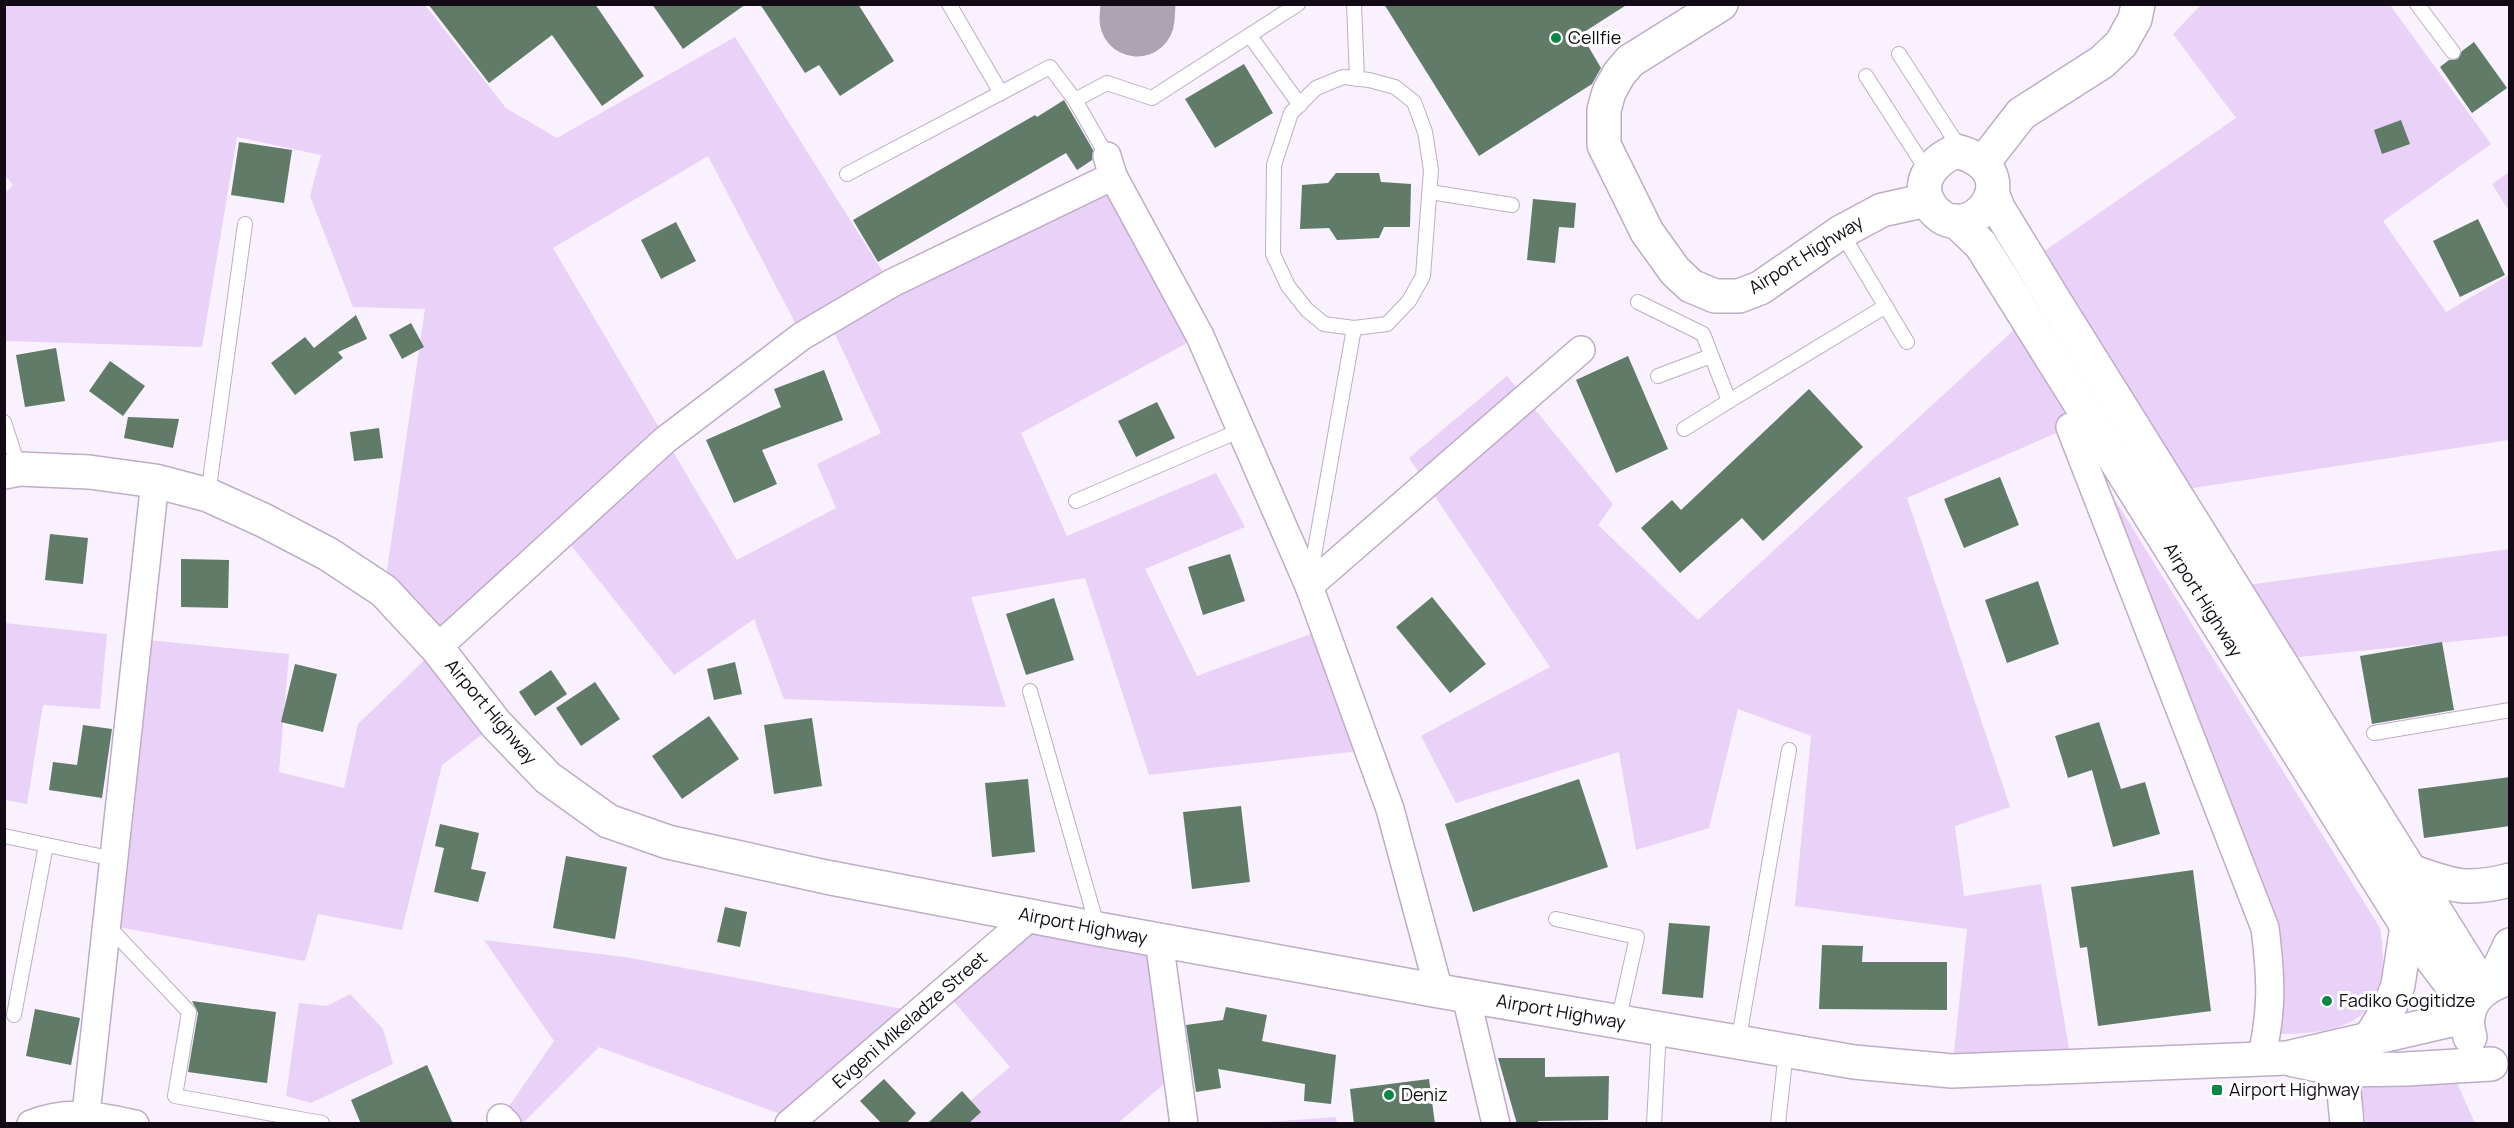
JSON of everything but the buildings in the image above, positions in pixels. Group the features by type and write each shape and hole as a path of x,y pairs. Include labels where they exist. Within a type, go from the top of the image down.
{"main road":[{"name":"Airport Highway","path":"1721,4 1630,61 1619,74 1609,92 1603,117 1604,145 1647,232 1675,271 1691,286 1715,296 1739,296 1760,288 1841,232 1927,188 1935,213 1956,221 1981,245 2408,926 2485,995"},
{"path":"1927,188 1931,168 1945,156 1956,151 1973,158 2021,114 2102,62 2121,44 2135,19 2138,4"},
{"name":"Airport Highway","path":"1973,158 1992,178 1992,193 1998,208 2485,995"},
{"path":"1956,221 1975,218 1983,212 1992,193"},
{"name":"Airport Highway","path":"12,471 89,472 155,481 208,495 263,520 328,554 384,591 438,648 496,724 548,778 608,821 668,842 826,877 1098,929 1453,994 1854,1062 1952,1071 2274,1058"},
{"path":"2408,870 2463,887 2510,880"},
{"path":"2370,1038 2391,1004 2398,985 2408,926"},
{"path":"2500,1066 2480,1055 2472,1044 2468,1030 2510,945"},
{"path":"2274,1058 2370,1038 2485,995"},
{"path":"2274,1058 2342,1070 2500,1066"},
{"path":"2342,1070 2347,1124"}],"street":[{"path":"438,648 664,440 802,336 892,283 1110,166 1200,336 1309,586 1390,809 1496,1124"},
{"path":"1309,586 1581,350"},
{"path":"2070,427 2265,928 2272,978 2268,1032 2274,1058"},
{"path":"86,1114 155,481"},
{"name":"Evgeni Mikeladze Street","path":"789,1124 1031,916"},
{"path":"1159,940 1184,1124"},
{"path":"31,1124 48,1117 86,1114 135,1124"}],"lane":[{"path":"950,4 1001,93"},
{"path":"1075,100 1107,83 1152,98 1298,4"},
{"path":"1354,4 1357,79"},
{"path":"2417,4 2453,52"},
{"path":"1250,36 1300,105"},
{"path":"1899,54 1956,146 1973,158"},
{"path":"847,174 1050,67 1075,100 1110,166"},
{"path":"1866,76 1924,165 1927,188"},
{"path":"1343,77 1357,79 1395,87 1414,102 1425,132 1431,170 1423,276 1409,301 1388,324 1354,328 1324,324 1307,310 1288,286 1273,254 1275,165 1291,113 1316,88 1343,77"},
{"path":"1430,192 1512,205"},
{"path":"208,495 245,224"},
{"path":"1841,232 1907,342"},
{"path":"1638,302 1703,334 1729,401"},
{"path":"1684,429 1886,306"},
{"path":"1309,586 1354,328"},
{"path":"1658,376 1711,356"},
{"path":"4,422 12,471"},
{"path":"1076,501 1241,430"},
{"path":"1030,691 1098,929"},
{"path":"2374,733 2510,710"},
{"path":"1738,1042 1790,750"},
{"path":"4,836 114,859"},
{"path":"14,1015 46,845"},
{"path":"1556,919 1637,937 1618,1022"},
{"path":"107,925 189,1012 175,1096 322,1123"},
{"path":"1654,1124 1659,1029"},
{"path":"1778,1124 1786,1051"}],"shaded area":[{"path":"5,5 425,5 506,108 557,138 735,37 892,283 1113,176 1200,336 1021,433 1067,536 1216,473 1245,527 1145,569 1197,676 1324,629 1368,750 1149,775 1085,578 971,597 1006,707 784,699 754,619 674,675 562,534 438,648 496,724 442,765 402,930 318,914 305,961 107,925 138,639 289,654 279,772 344,788 358,724 437,648 384,591 425,309 353,307 310,196 321,155 237,137 202,347 5,341 5,193 13,185 4,174","holes":["708,156 802,336 829,321 881,433 817,464 836,508 737,560 553,248"]},
{"path":"2201,5 2390,5 2491,144 2383,221 2446,312 2509,275 2509,440 2173,491 2030,261 2236,118 2173,34"},
{"path":"2509,172 2509,211 2492,184"},
{"path":"2027,318 2070,427 1907,498 2010,807 1955,826 1964,896 2041,884 2072,1066 1952,1071 1967,929 1795,906 1811,736 1738,709 1709,828 1636,850 1619,752 1456,803 1421,736 1550,667 1409,458 1507,376 1613,504 1598,525 1698,620"},
{"path":"2070,427 2380,928 2382,967 2380,984 2374,999 2353,1021 2336,1028 2314,1032 2280,1034 2268,1032 2272,978"},
{"path":"2509,549 2509,636 2289,658 2233,587"},
{"path":"5,623 107,634 100,709 43,705 27,804 5,800"},
{"path":"1031,917 1159,940 1177,1073 1118,1123 943,1124 1010,1067 944,990"},
{"path":"484,940 625,957 919,1012 794,1119 599,1047 523,1123 490,1123 501,1118 554,1041"},
{"path":"350,994 383,1029 393,1064 311,1103 286,1096 299,1003 327,1006"},
{"path":"2425,1080 2457,1083 2475,1123 2366,1123 2360,1088"},
{"path":"1336,1117 1337,1123 1252,1123"}],"taxiway":[{"path":"1137,19 1138,4"}],"place":[{"name":"Cellfie","path":"1556,38"},
{"name":"Fadiko Gogitidze","path":"2327,1001"},
{"name":"Airport Highway","path":"2217,1090"},
{"name":"Deniz","path":"1389,1095"}]}
